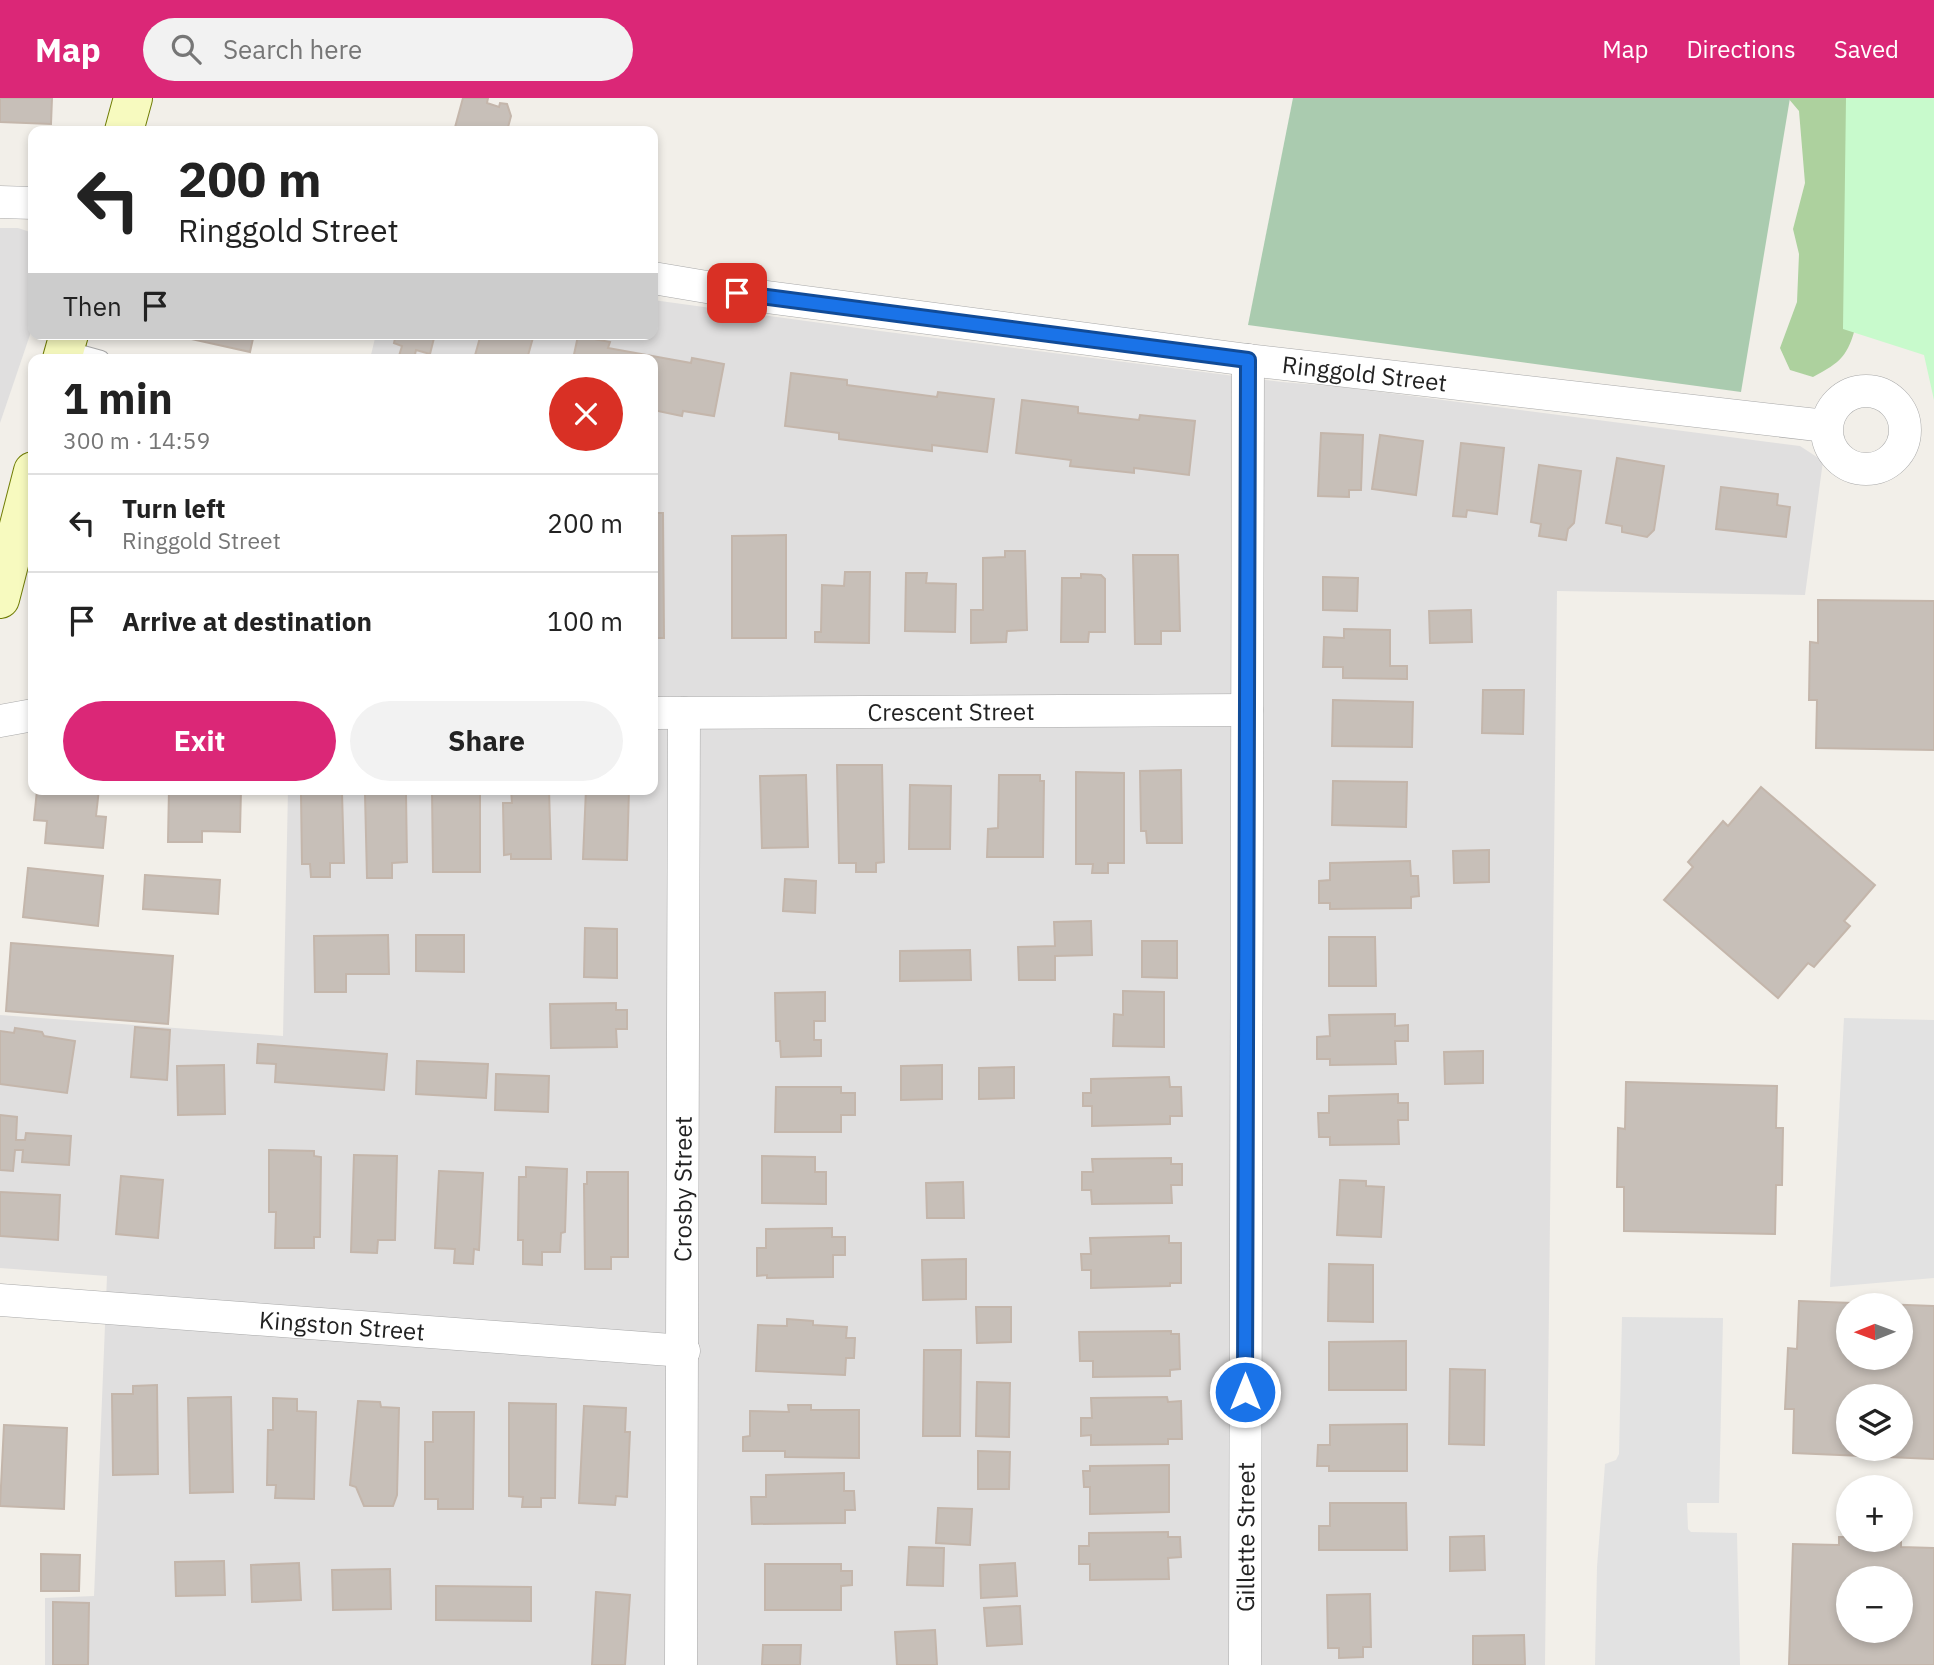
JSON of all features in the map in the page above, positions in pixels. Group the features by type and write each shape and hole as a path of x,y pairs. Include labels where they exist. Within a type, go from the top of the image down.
{"main road":[{"path":"125,126 133,98"},
{"path":"0,599 23,550 28,512"}],"street":[{"path":"0,202 28,203"},
{"name":"Ringgold Street","path":"658,280 760,296 1248,360 1826,426"},
{"name":"Gillette Street","path":"1245,1665 1248,360"},
{"name":"Crescent Street","path":"658,713 1247,710"},
{"name":"Crosby Street","path":"681,1665 684,713"},
{"path":"0,721 28,716"},
{"name":"Kingston Street","path":"0,1300 684,1351"}],"lane":[{"path":"65,347 86,354"}],"shaded area":[{"path":"0,228 18,228 28,231 28,340 0,423"},
{"path":"658,301 1800,446 1823,461 1805,595 1557,591 1545,1665 45,1665 45,1598 94,1596 107,1276 0,1268 0,1015 283,1036 288,795 658,795 658,354 371,354 375,340 658,340"},
{"path":"1844,1018 1934,1020 1934,1278 1830,1287"},
{"path":"1622,1317 1723,1318 1719,1503 1687,1503 1688,1529 1691,1532 1737,1533 1740,1665 1595,1665 1597,1567 1605,1464 1616,1460 1619,1454"}],"green space":[{"path":"1293,98 1790,98 1741,392 1248,325"},
{"path":"1788,98 1875,98 1856,325 1850,344 1842,357 1813,377 1790,370 1780,348 1797,302 1799,254 1793,229 1805,183 1799,111"},
{"path":"1846,98 1934,98 1934,400 1924,355 1843,329"}],"building":[{"path":"0,98 52,98 51,124 0,122"},
{"path":"463,98 488,98 487,103 499,107 500,103 507,104 511,116 508,126 455,126"},
{"path":"196,340 253,340 250,352"},
{"path":"395,340 434,340 430,354 416,350 415,354 400,354 402,346 394,343"},
{"path":"479,340 532,340 528,354 475,354"},
{"path":"577,340 599,340 610,342 608,348 641,354 574,354"},
{"path":"658,357 691,363 692,358 724,364 714,416 683,411 682,416 658,411"},
{"path":"791,373 847,380 847,385 937,397 938,392 994,399 987,452 932,445 932,451 839,439 839,433 785,426"},
{"path":"1022,400 1078,407 1078,413 1139,420 1140,415 1195,421 1189,475 1134,468 1134,473 1070,466 1071,460 1016,453"},
{"path":"1321,433 1363,435 1361,490 1349,490 1349,497 1318,496"},
{"path":"1380,435 1423,441 1416,495 1372,489"},
{"path":"1461,443 1504,448 1497,514 1467,510 1466,517 1453,516"},
{"path":"1617,458 1664,466 1654,530 1647,537 1622,532 1622,526 1606,523"},
{"path":"1539,465 1581,471 1574,523 1568,529 1566,540 1539,536 1541,524 1531,522"},
{"path":"1721,487 1778,494 1777,505 1790,507 1786,537 1716,529"},
{"path":"658,513 663,513 664,638 658,638"},
{"path":"786,535 786,638 732,638 732,536"},
{"path":"1005,551 1025,551 1027,630 1007,631 1006,642 971,643 971,610 983,610 983,558 1005,557"},
{"path":"1133,555 1178,555 1180,631 1161,631 1161,644 1135,644"},
{"path":"845,572 870,572 869,643 815,642 815,632 821,632 822,585 844,586"},
{"path":"906,573 927,573 926,583 956,584 955,632 905,631"},
{"path":"1081,574 1101,575 1105,579 1105,632 1089,632 1088,642 1061,642 1062,578 1081,578"},
{"path":"1323,577 1358,578 1357,611 1323,610"},
{"path":"1818,600 1934,601 1934,750 1816,748 1817,700 1809,700 1810,642 1818,643"},
{"path":"1471,610 1472,642 1430,643 1429,611"},
{"path":"1344,629 1390,630 1390,666 1407,666 1407,679 1343,678 1343,667 1323,667 1324,637 1344,638"},
{"path":"1483,690 1524,690 1523,734 1482,733"},
{"path":"1333,700 1413,702 1412,747 1332,746"},
{"path":"837,765 882,765 884,862 876,863 876,872 856,872 856,863 839,863"},
{"path":"1181,770 1182,843 1147,843 1146,831 1141,831 1140,771"},
{"path":"1076,772 1124,773 1124,863 1108,863 1108,873 1092,873 1093,864 1076,864"},
{"path":"806,775 808,847 762,848 760,776"},
{"path":"999,775 1040,775 1040,781 1044,781 1043,857 987,857 988,829 998,828"},
{"path":"1333,781 1407,782 1406,827 1332,825"},
{"path":"910,785 951,786 950,849 909,849"},
{"path":"1761,787 1875,885 1844,921 1850,926 1814,967 1808,963 1778,998 1664,900 1693,867 1688,862 1723,821 1728,826"},
{"path":"36,795 98,795 96,816 106,817 103,848 45,843 47,821 34,820"},
{"path":"169,795 241,795 240,832 202,831 202,842 168,842"},
{"path":"301,795 342,795 344,863 330,863 330,877 311,877 310,864 302,864"},
{"path":"365,795 406,795 407,862 392,863 392,878 367,878"},
{"path":"432,795 480,795 480,872 433,872"},
{"path":"511,795 549,795 551,859 511,859 511,854 504,855 503,803 512,803"},
{"path":"586,795 629,795 627,860 583,859"},
{"path":"1489,850 1489,882 1454,883 1453,851"},
{"path":"1410,861 1411,876 1418,876 1419,896 1411,897 1411,908 1330,909 1330,903 1319,903 1319,881 1330,880 1330,863"},
{"path":"28,868 103,876 98,926 23,917"},
{"path":"145,875 220,880 218,914 143,909"},
{"path":"785,879 816,881 815,913 783,911"},
{"path":"1091,921 1092,955 1055,956 1055,980 1019,980 1018,947 1055,946 1054,922"},
{"path":"585,928 617,929 617,978 584,977"},
{"path":"388,935 389,974 346,974 346,992 315,992 314,936"},
{"path":"416,935 464,935 464,972 416,971"},
{"path":"1329,937 1375,937 1376,986 1329,986"},
{"path":"1142,941 1177,941 1177,978 1142,977"},
{"path":"11,943 173,956 168,1024 6,1011"},
{"path":"970,950 971,980 900,981 900,951"},
{"path":"1123,991 1164,992 1164,1047 1113,1046 1114,1014 1123,1015"},
{"path":"825,992 825,1021 814,1021 814,1040 821,1040 821,1056 781,1057 780,1041 776,1041 775,993"},
{"path":"616,1003 616,1010 627,1010 627,1029 616,1029 617,1047 551,1048 550,1004"},
{"path":"1395,1014 1395,1026 1408,1025 1408,1041 1395,1041 1396,1064 1330,1065 1330,1059 1317,1059 1317,1037 1330,1036 1329,1015"},
{"path":"135,1027 170,1030 167,1080 131,1077"},
{"path":"15,1028 75,1041 67,1093 0,1084 0,1031 14,1033"},
{"path":"258,1044 387,1054 384,1090 275,1082 276,1064 257,1063"},
{"path":"1483,1051 1483,1083 1445,1084 1444,1052"},
{"path":"417,1061 488,1064 486,1098 416,1094"},
{"path":"224,1065 225,1114 178,1115 177,1066"},
{"path":"942,1065 942,1099 901,1100 901,1066"},
{"path":"1014,1067 1014,1098 979,1099 979,1068"},
{"path":"496,1074 549,1076 548,1112 495,1110"},
{"path":"1169,1077 1170,1087 1181,1087 1182,1116 1170,1116 1170,1124 1092,1126 1092,1106 1083,1106 1083,1093 1091,1093 1091,1079"},
{"path":"1626,1082 1777,1086 1776,1128 1783,1128 1782,1185 1776,1185 1775,1234 1624,1231 1624,1187 1617,1187 1618,1128 1625,1129"},
{"path":"776,1087 841,1087 841,1093 855,1093 855,1115 841,1115 841,1132 775,1132"},
{"path":"1398,1094 1398,1103 1408,1103 1408,1120 1398,1120 1399,1144 1330,1145 1330,1137 1319,1137 1318,1113 1329,1113 1329,1096"},
{"path":"0,1115 17,1117 16,1140 25,1140 26,1133 71,1136 69,1165 22,1162 23,1150 15,1150 13,1171 0,1170"},
{"path":"269,1150 314,1151 314,1156 321,1157 320,1237 314,1237 314,1248 275,1248 276,1212 269,1212"},
{"path":"354,1155 397,1156 395,1240 378,1240 377,1253 351,1252"},
{"path":"762,1156 815,1157 815,1172 826,1172 826,1204 762,1203"},
{"path":"1171,1158 1171,1164 1182,1164 1182,1185 1171,1185 1172,1203 1092,1204 1091,1190 1082,1190 1082,1172 1093,1172 1092,1159"},
{"path":"526,1167 567,1169 565,1232 561,1233 560,1252 542,1252 542,1265 523,1264 523,1240 518,1240 519,1177 526,1177"},
{"path":"439,1171 483,1173 479,1250 474,1249 473,1264 454,1263 455,1249 435,1248"},
{"path":"587,1172 628,1172 628,1257 611,1257 611,1269 585,1269 584,1184 587,1184"},
{"path":"121,1176 163,1180 158,1238 116,1234"},
{"path":"1340,1180 1366,1181 1366,1186 1384,1187 1381,1237 1337,1235"},
{"path":"963,1182 964,1218 927,1218 926,1183"},
{"path":"0,1192 60,1195 58,1240 0,1236"},
{"path":"832,1228 832,1237 845,1237 845,1255 833,1255 833,1277 757,1276 757,1248 766,1248 766,1229"},
{"path":"1169,1236 1169,1243 1181,1243 1181,1283 1170,1283 1170,1286 1091,1288 1091,1270 1082,1270 1081,1254 1091,1254 1090,1238"},
{"path":"966,1259 966,1299 923,1300 922,1260"},
{"path":"1329,1264 1373,1265 1373,1322 1328,1321"},
{"path":"1799,1301 1836,1302 1836,1370 1913,1370 1913,1305 1934,1306 1934,1459 1913,1458 1913,1384 1836,1384 1836,1455 1793,1453 1794,1409 1785,1409 1788,1348 1797,1349"},
{"path":"976,1307 1011,1307 1011,1342 977,1343"},
{"path":"787,1319 813,1321 813,1325 847,1327 846,1338 855,1338 854,1358 846,1358 845,1375 756,1371 758,1325 787,1326"},
{"path":"1171,1331 1171,1334 1179,1334 1180,1369 1170,1370 1170,1376 1093,1377 1093,1361 1080,1361 1079,1332"},
{"path":"1406,1341 1406,1390 1329,1390 1329,1342"},
{"path":"924,1350 961,1350 960,1436 923,1436"},
{"path":"1450,1369 1485,1370 1484,1445 1449,1444"},
{"path":"977,1382 1010,1383 1009,1437 976,1436"},
{"path":"157,1385 158,1474 113,1475 112,1394 133,1394 133,1386"},
{"path":"231,1397 233,1492 190,1493 188,1398"},
{"path":"1167,1397 1168,1402 1181,1401 1182,1439 1168,1439 1168,1444 1091,1445 1091,1435 1081,1436 1081,1418 1092,1418 1091,1398"},
{"path":"273,1398 297,1399 297,1411 316,1412 314,1499 275,1498 276,1485 267,1485 268,1430 273,1430"},
{"path":"358,1401 380,1402 381,1407 399,1408 397,1495 393,1506 364,1506 356,1487 350,1485"},
{"path":"509,1403 556,1404 555,1498 541,1498 541,1507 522,1507 523,1497 509,1496"},
{"path":"788,1405 811,1405 811,1410 859,1410 859,1458 785,1457 785,1451 743,1451 743,1437 750,1436 750,1411 789,1412"},
{"path":"584,1406 626,1408 625,1432 630,1432 627,1497 616,1496 615,1505 579,1503"},
{"path":"433,1412 474,1412 473,1509 438,1509 438,1499 425,1499 425,1442 433,1442"},
{"path":"1407,1424 1407,1471 1329,1471 1329,1466 1317,1466 1318,1445 1330,1445 1330,1425"},
{"path":"4,1425 67,1428 64,1509 0,1506"},
{"path":"978,1451 1010,1452 1009,1489 978,1489"},
{"path":"1169,1465 1169,1512 1090,1514 1090,1487 1084,1487 1083,1471 1090,1471 1090,1466"},
{"path":"844,1473 844,1491 854,1491 855,1510 845,1510 845,1523 752,1524 751,1497 766,1497 766,1475"},
{"path":"1330,1503 1406,1503 1407,1550 1319,1550 1319,1526 1330,1526"},
{"path":"938,1508 972,1509 970,1545 936,1543"},
{"path":"1168,1532 1168,1537 1180,1537 1181,1557 1168,1558 1169,1579 1090,1580 1090,1564 1079,1564 1079,1546 1089,1546 1089,1533"},
{"path":"1484,1536 1485,1570 1450,1571 1450,1537"},
{"path":"1793,1544 1836,1545 1836,1552 1913,1552 1913,1547 1934,1548 1934,1665 1789,1665"},
{"path":"909,1547 944,1548 943,1586 907,1585"},
{"path":"41,1554 80,1555 79,1591 41,1591"},
{"path":"224,1561 225,1595 176,1596 175,1562"},
{"path":"299,1563 301,1600 252,1602 251,1565"},
{"path":"1015,1563 1017,1596 981,1598 980,1565"},
{"path":"765,1564 841,1564 841,1571 852,1571 852,1585 841,1586 841,1610 765,1610"},
{"path":"390,1569 391,1609 333,1610 332,1570"},
{"path":"436,1586 531,1587 531,1621 436,1620"},
{"path":"596,1592 630,1595 625,1665 592,1665"},
{"path":"1370,1594 1371,1647 1363,1647 1363,1657 1339,1658 1339,1648 1328,1648 1327,1595"},
{"path":"53,1602 89,1603 88,1665 53,1665"},
{"path":"1020,1606 1022,1644 987,1646 984,1608"},
{"path":"935,1630 937,1665 897,1665 895,1632"},
{"path":"1524,1635 1525,1665 1473,1665 1473,1636"},
{"path":"763,1645 801,1645 800,1665 762,1665"}],"route":[{"path":"737,293 1248,360 1245,1392"}]}
